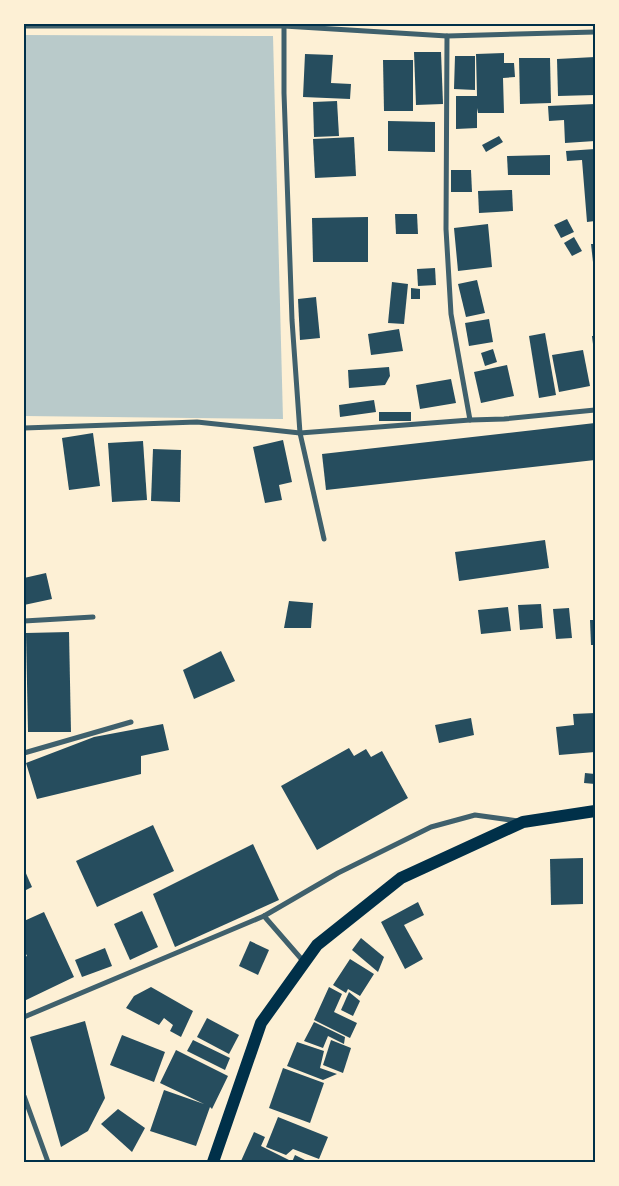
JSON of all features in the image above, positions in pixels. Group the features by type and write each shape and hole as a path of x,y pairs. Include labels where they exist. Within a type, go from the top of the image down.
{"main road":[{"path":"213,1162 261,1023 317,945 402,878 523,822 595,811"}],"street":[{"path":"284,25 284,94 292,320 300,433 324,539"},
{"path":"24,26 284,25 447,36 595,32"},
{"path":"447,36 446,229 450,305 470,420"},
{"path":"24,428 197,422 300,433 504,419 595,410"},
{"path":"24,621 93,617"},
{"path":"24,753 131,722"},
{"path":"24,1017 264,916 338,873 431,827 475,815 523,822"},
{"path":"264,916 305,962"},
{"path":"24,1096 48,1162"}],"shaded area":[{"path":"24,35 273,36 283,419 24,416"}],"building":[{"path":"414,52 441,52 443,104 416,105"},
{"path":"504,53 504,63 514,63 515,77 503,78 504,113 478,113 477,108 477,128 456,129 456,96 477,96 476,54"},
{"path":"305,54 333,55 331,83 351,84 350,99 303,97"},
{"path":"455,56 475,56 475,90 454,89"},
{"path":"595,57 595,95 558,96 557,59"},
{"path":"519,58 550,58 551,103 520,104"},
{"path":"383,60 413,60 413,111 384,111"},
{"path":"337,101 339,136 314,137 313,102"},
{"path":"595,104 595,141 565,143 564,120 549,121 548,106"},
{"path":"388,121 435,122 435,152 388,151"},
{"path":"499,136 503,142 486,152 482,145"},
{"path":"354,137 356,176 315,178 313,139"},
{"path":"595,149 595,221 587,222 582,160 567,161 566,151"},
{"path":"550,155 550,175 508,175 507,156"},
{"path":"451,170 471,170 472,192 451,192"},
{"path":"512,190 513,211 479,213 478,191"},
{"path":"395,214 417,214 418,234 396,234"},
{"path":"368,217 368,262 313,262 312,218"},
{"path":"567,219 574,232 561,238 554,225"},
{"path":"488,224 492,267 458,271 454,228"},
{"path":"574,237 582,251 572,256 564,243"},
{"path":"591,244 595,244 595,271 594,271"},
{"path":"435,268 436,285 418,286 417,269"},
{"path":"477,280 485,313 466,317 458,284"},
{"path":"392,282 408,284 404,324 388,323"},
{"path":"411,288 420,289 420,299 411,299"},
{"path":"316,297 320,338 300,340 298,299"},
{"path":"489,319 493,342 469,346 465,323"},
{"path":"399,329 403,351 371,355 368,334"},
{"path":"545,333 556,395 539,398 529,336"},
{"path":"592,336 595,336 594,352"},
{"path":"493,349 497,362 485,366 481,353"},
{"path":"583,350 590,386 559,392 552,355"},
{"path":"507,365 514,396 481,403 474,372"},
{"path":"389,367 390,376 385,385 349,388 348,370"},
{"path":"451,379 456,403 420,409 416,385"},
{"path":"374,400 376,412 340,417 339,405"},
{"path":"379,412 411,412 411,421 379,421"},
{"path":"595,423 595,460 326,490 322,454"},
{"path":"93,433 100,486 69,490 62,438"},
{"path":"283,440 292,482 279,485 282,500 265,503 253,447"},
{"path":"143,441 147,500 112,502 108,443"},
{"path":"153,449 181,450 180,502 151,501"},
{"path":"545,540 549,568 459,581 455,552"},
{"path":"46,573 52,599 24,605 24,578"},
{"path":"289,601 313,603 311,628 284,628"},
{"path":"541,604 543,628 520,630 518,605"},
{"path":"508,607 511,631 481,634 478,610"},
{"path":"569,608 572,638 556,639 553,609"},
{"path":"590,620 595,620 595,645 591,645"},
{"path":"69,632 71,732 28,732 26,633"},
{"path":"221,651 235,681 194,699 183,670"},
{"path":"595,713 595,752 559,755 556,727 574,725 573,714"},
{"path":"471,718 474,735 439,743 435,725"},
{"path":"163,724 169,750 141,756 141,774 37,799 26,763 94,737"},
{"path":"349,748 354,756 366,749 371,757 382,751 408,798 317,850 281,786"},
{"path":"585,773 595,774 595,784 584,783"},
{"path":"153,825 174,871 97,907 76,861"},
{"path":"253,844 279,900 175,947 153,894"},
{"path":"583,858 583,904 551,905 550,859"},
{"path":"24,869 32,887 24,891"},
{"path":"418,902 424,915 404,925 423,959 405,969 381,922"},
{"path":"142,911 158,947 130,960 114,924"},
{"path":"44,912 74,977 24,1001 24,957 27,956 24,950 24,921"},
{"path":"361,938 384,957 378,972 352,950"},
{"path":"250,941 269,950 258,975 239,966"},
{"path":"105,948 112,966 82,977 75,960"},
{"path":"350,959 374,974 360,996 348,989 346,993 333,985"},
{"path":"151,987 193,1011 181,1037 170,1031 173,1025 164,1018 159,1025 126,1008 134,996"},
{"path":"329,987 342,994 334,1012 357,1023 350,1038 314,1020"},
{"path":"349,992 360,1001 353,1016 341,1010"},
{"path":"207,1018 239,1035 229,1054 197,1037"},
{"path":"85,1021 105,1098 88,1131 61,1147 30,1037"},
{"path":"314,1022 345,1037 344,1044 328,1036 323,1048 304,1041"},
{"path":"122,1035 165,1052 154,1082 110,1065"},
{"path":"193,1040 230,1058 225,1070 187,1051"},
{"path":"331,1040 351,1048 343,1073 323,1065"},
{"path":"297,1042 324,1051 320,1068 337,1074 323,1080 287,1066"},
{"path":"176,1050 228,1076 212,1109 210,1107 196,1146 150,1131 164,1090 204,1104 160,1083"},
{"path":"283,1068 324,1083 310,1123 269,1108"},
{"path":"118,1109 145,1128 132,1152 101,1124"},
{"path":"278,1117 328,1137 319,1159 293,1149 286,1155 266,1147"},
{"path":"254,1132 265,1137 261,1146 289,1160 287,1162 241,1161"},
{"path":"295,1155 309,1162 292,1162"}]}
